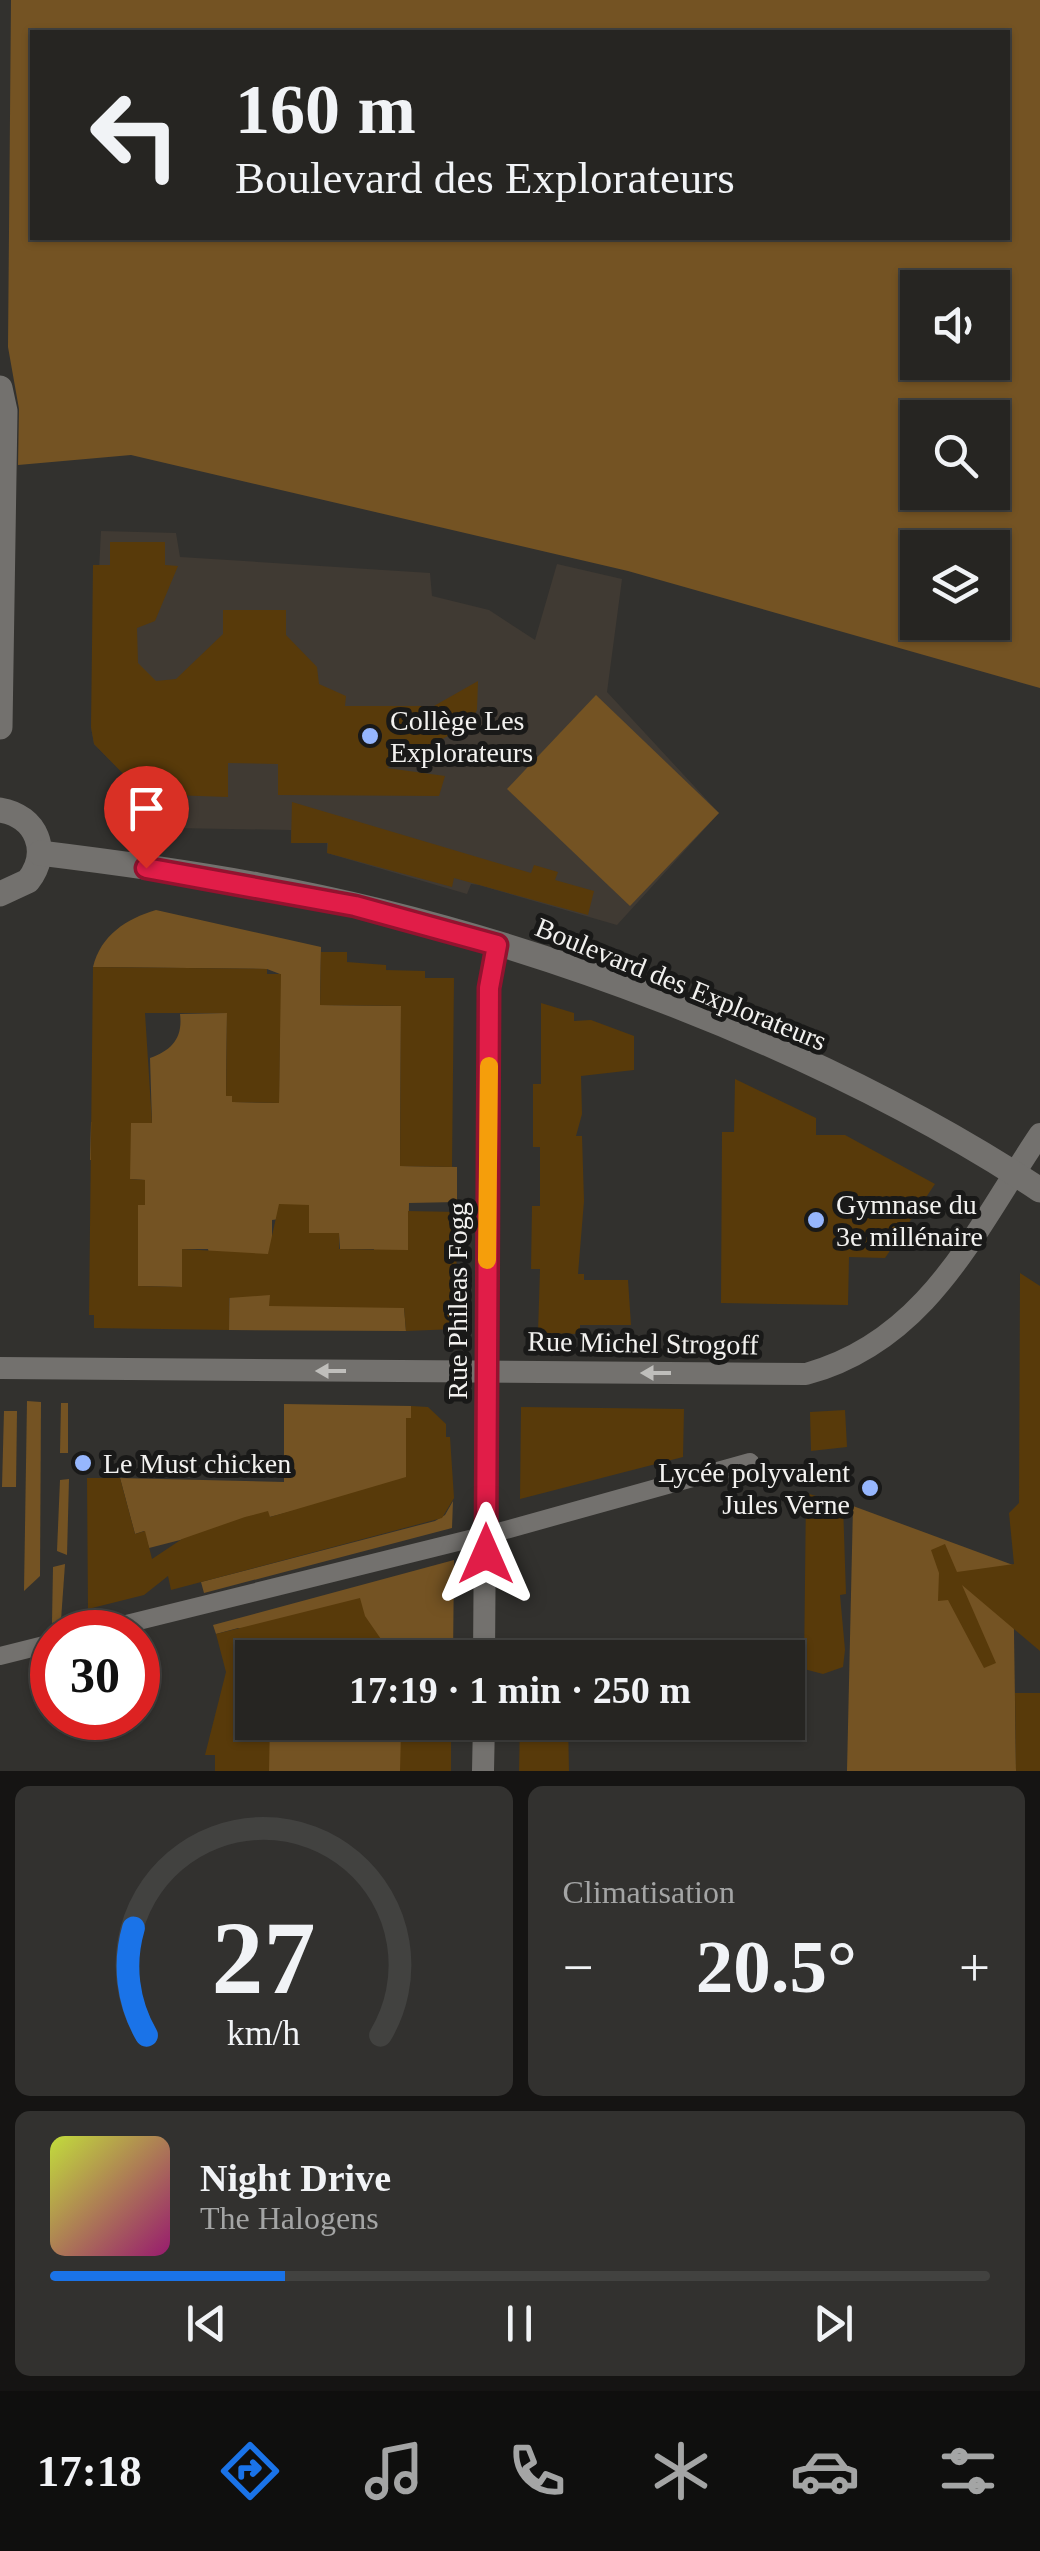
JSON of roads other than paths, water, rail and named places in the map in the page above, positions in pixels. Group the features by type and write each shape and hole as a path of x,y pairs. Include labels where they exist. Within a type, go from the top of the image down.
{"street":[{"path":"0,388 5,411 0,727"},
{"path":"0,810 26,820 36,835 40,853 28,881 0,894"},
{"name":"Boulevard des Explorateurs","path":"40,853 258,885 497,945 657,1001 808,1065 1040,1190"},
{"name":"Rue Phileas Fogg","path":"484,1640 489,988 497,945"},
{"name":"Rue Michel Strogoff","path":"0,1368 790,1376 824,1369 860,1354 896,1331 947,1278 1040,1134"},
{"path":"160,1616 486,1536 750,1462"},
{"path":"0,1656 30,1648"},
{"path":"483,1771 484,1740"}],"place":[{"name":"Collège Les Explorateurs","path":"370,736"},
{"name":"Gymnase du 3e millénaire","path":"816,1220"},
{"name":"Le Must chicken","path":"83,1463"},
{"name":"Lycée polyvalent Jules Verne","path":"870,1488"}]}
